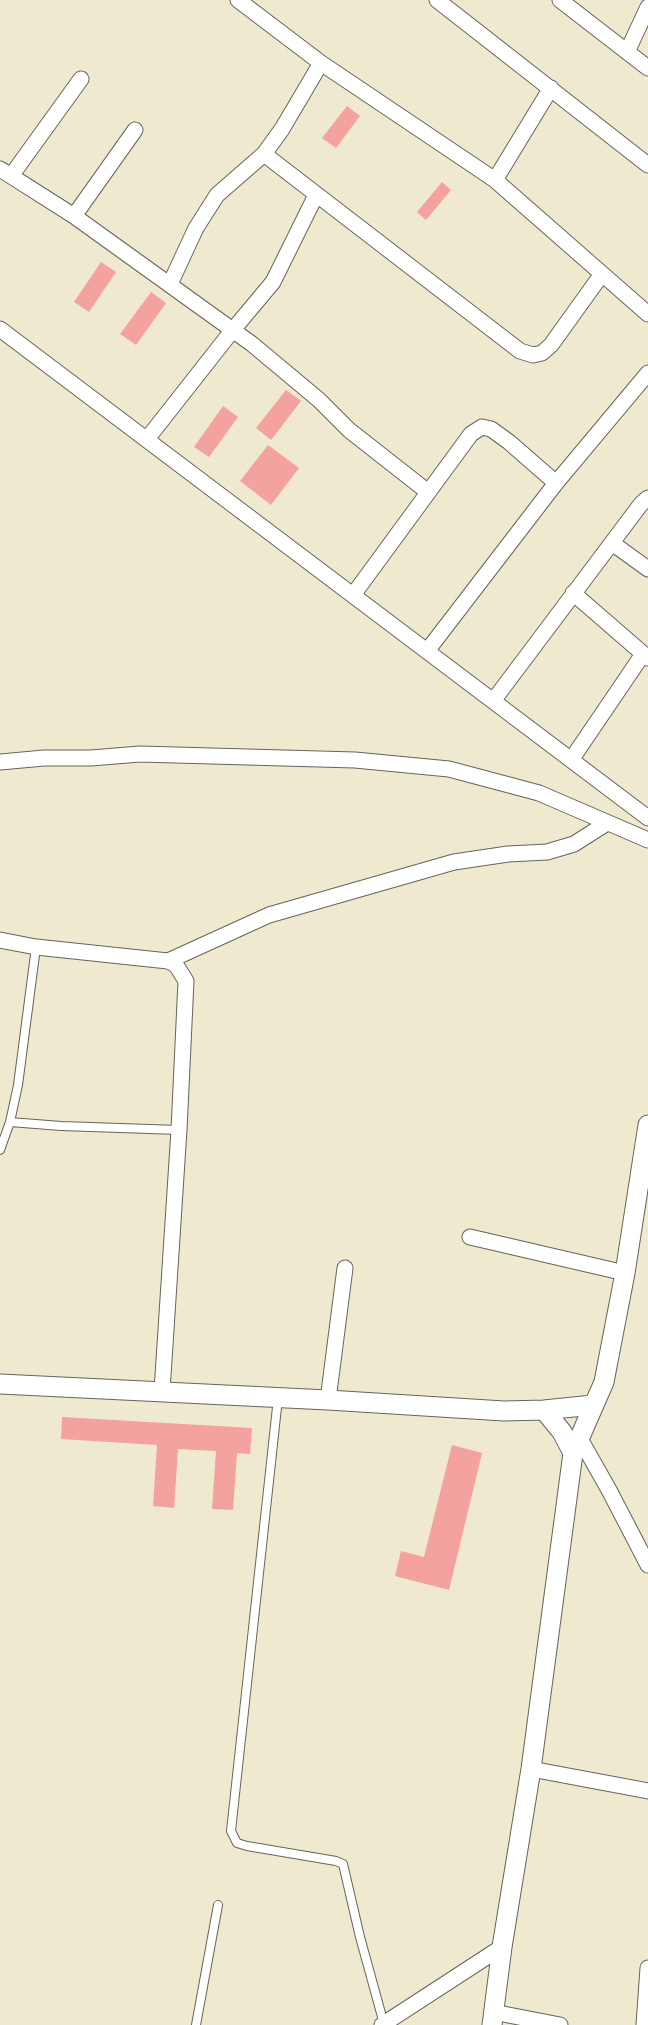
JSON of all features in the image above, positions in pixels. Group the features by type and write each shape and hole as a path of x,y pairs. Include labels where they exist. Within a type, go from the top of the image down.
{"street":[{"path":"238,0 321,63 495,180 648,314"},
{"path":"437,0 648,165"},
{"path":"560,0 576,5 627,52 648,68"},
{"path":"627,52 648,7"},
{"path":"170,284 196,228 217,196 264,154 282,129 321,63"},
{"path":"81,79 5,173 74,216 252,344 319,400 349,430 428,492"},
{"path":"495,180 551,88"},
{"path":"74,216 136,130"},
{"path":"264,154 520,351 533,355 542,353 551,345 602,274"},
{"path":"147,440 232,331 274,282 316,195"},
{"path":"0,329 648,818"},
{"path":"427,651 556,483 648,372"},
{"path":"353,595 471,434 482,427 491,429 509,442 556,483"},
{"path":"493,701 573,593 641,504 648,498"},
{"path":"612,543 648,569"},
{"path":"571,760 646,656 573,593"},
{"path":"0,762 44,758 91,758 140,754 355,760 441,769 539,793 648,840"},
{"path":"168,961 269,915 454,862 508,854 547,852 574,844 608,823"},
{"path":"0,940 36,947 168,961 176,965 186,981 179,1130 162,1391"},
{"path":"560,2025 492,2019 502,1947 531,1769 576,1445 604,1382 625,1273 648,1126"},
{"path":"470,1237 625,1273"},
{"path":"328,1400 345,1268"},
{"path":"0,1384 278,1397 504,1411 544,1410 593,1405"},
{"path":"544,1410 562,1432 576,1445 609,1490 648,1566"},
{"path":"531,1769 648,1791"},
{"path":"383,2025 502,1947"},
{"path":"644,2025 648,1968"}],"lane":[{"path":"0,1150 10,1122 18,1084 36,947"},
{"path":"10,1122 62,1126 179,1130"},
{"path":"278,1397 231,1831 237,1843 247,1846 336,1861 343,1864 383,2025"},
{"path":"196,2025 218,1905"}],"building":[{"path":"347,106 360,116 336,148 322,138"},
{"path":"442,182 451,190 426,220 417,212"},
{"path":"101,262 116,272 89,312 74,302"},
{"path":"151,292 166,303 136,345 120,334"},
{"path":"286,390 301,401 271,440 256,428"},
{"path":"223,406 238,417 209,457 194,447"},
{"path":"268,445 299,468 271,505 240,481"},
{"path":"62,1417 252,1428 250,1454 237,1453 233,1510 212,1509 216,1451 178,1449 174,1508 153,1506 157,1445 61,1439"},
{"path":"452,1445 482,1453 449,1590 395,1576 401,1551 424,1557"}]}
